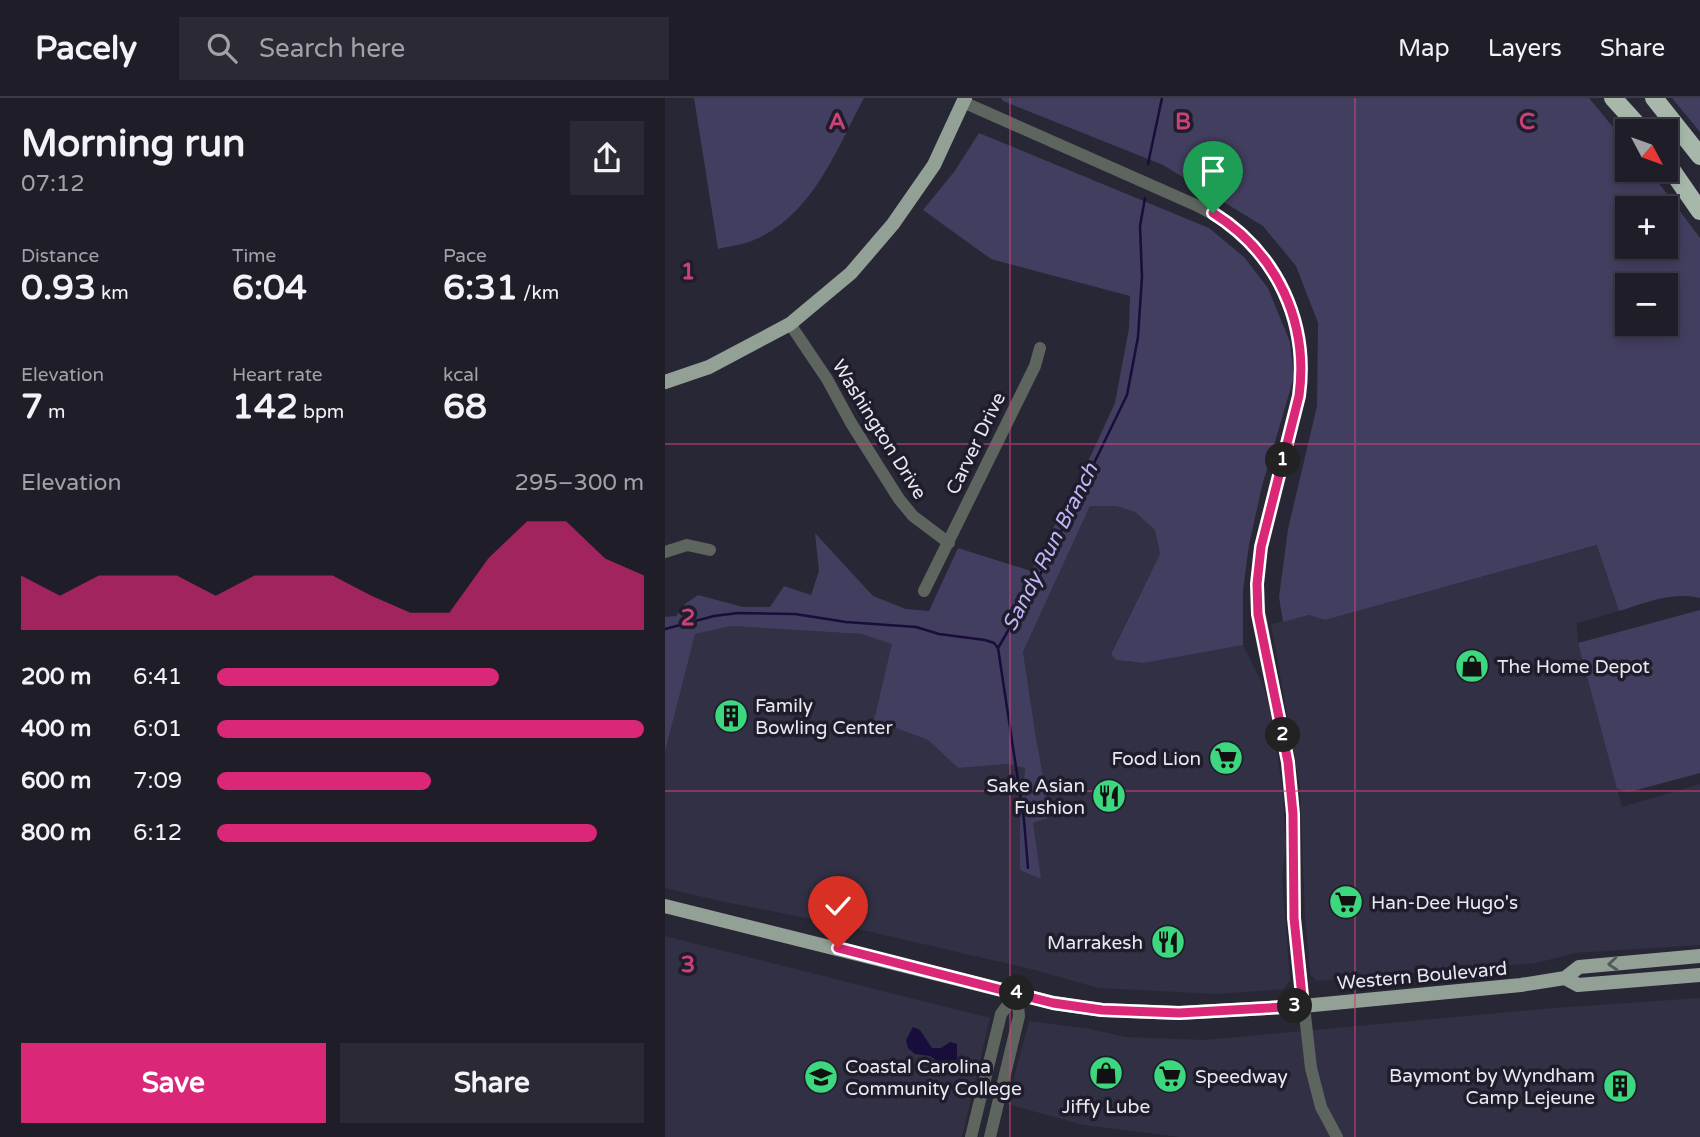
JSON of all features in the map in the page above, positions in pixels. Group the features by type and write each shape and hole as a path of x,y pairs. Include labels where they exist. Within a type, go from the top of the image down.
{"highway":[{"path":"1613,98 1632,119"},
{"path":"1654,98 1700,156"},
{"path":"1678,179 1700,211"}],"main road":[{"path":"665,382 709,367 790,324 851,273 893,224 933,165 964,100"},
{"name":"Western Boulevard","path":"665,906 1053,1003 1102,1010 1179,1013 1303,1006 1521,985 1565,978 1579,967 1700,956"},
{"name":"Western Boulevard","path":"1565,978 1578,985 1700,975"}],"street":[{"path":"964,100 1228,222 1267,262 1293,313 1301,353 1302,375 1261,547 1257,584 1258,614 1288,762 1293,814 1294,918 1314,1085 1324,1115 1337,1137"},
{"name":"Washington Drive","path":"790,324 827,379 899,499 912,516 949,543"},
{"name":"Carver Drive","path":"924,591 1035,366 1040,348"},
{"path":"665,552 687,545 710,550"},
{"path":"971,1137 1001,1014 1017,993"},
{"path":"990,1137 1019,1016 1017,993"}],"shaded area":[{"path":"694,98 864,98 821,179 792,215 775,229 754,240 718,249"},
{"path":"1001,98 1589,98 1615,129 1615,182 1658,182 1668,196 1615,196 1615,259 1678,259 1678,209 1700,238 1700,598 1669,597 1619,611 1597,545 1325,620 1309,615 1283,622 1279,597 1288,529 1317,406 1318,323 1296,266 1263,226 1163,165"},
{"path":"1672,98 1700,98 1700,132"},
{"path":"979,133 1209,228 1244,257 1268,288 1290,342 1294,377 1262,486 1249,545 1243,590 1243,645 1144,663 1116,660 1111,654 1160,554 1155,530 1135,512 1116,506 1090,506 1023,652 1051,817 1033,823 1041,879 1020,870 1020,820 1025,768 1009,764 958,768 928,740 874,720 892,644 862,634 731,626 695,634 665,752 665,617 676,616 685,604 698,595 743,607 770,607 784,586 811,595 819,571 815,533 873,596 906,609 929,611 958,548 1031,571 1092,453 1115,403 1129,328 1130,296 991,259 923,210 954,172"},
{"path":"1090,506 1116,506 1135,512 1155,530 1160,554 1111,653 1116,660 1144,663 1243,645 1263,685 1272,715 1283,795 1286,847 1282,878 1290,980 1284,989 1217,994 1098,988 1035,970 837,924 665,888 665,752 694,634 730,626 862,634 893,644 874,720 928,740 958,768 1009,764 1025,768 1020,820 1020,870 1033,823 1051,817 1023,652"},
{"path":"1598,545 1619,611 1577,623 1578,643 1622,807 1700,784 1700,945 1576,953 1536,963 1317,981 1310,974 1300,788 1271,624 1309,615 1325,620"},
{"path":"1700,610 1700,773 1629,792 1617,789 1578,643"},
{"name":"Coastal Carolina Community College","path":"665,936 990,1018 962,1137 665,1137"},
{"path":"1700,998 1700,1137 1180,1137 1083,1125 1007,1104 1029,1021 1126,1037 1205,1040 1553,1008"},
{"path":"913,1027 920,1030 932,1048 941,1048 950,1042 957,1044 957,1061 952,1071 930,1056 915,1054 908,1048 906,1040"}],"waterway":[{"name":"Sandy Run Branch","path":"1148,164 1162,98"},
{"name":"Sandy Run Branch","path":"998,648 1037,581 1127,395 1138,337 1142,277 1140,226 1145,198"},
{"name":"Sandy Run Branch","path":"665,629 714,616 738,613 795,614 846,622 916,627 939,634 985,640 994,643 998,648"},
{"path":"998,648 1024,820 1028,868"}],"place":[{"name":"The Home Depot","path":"1472,666"},
{"name":"Family Bowling Center","path":"731,716"},
{"name":"Food Lion","path":"1226,758"},
{"name":"Sake Asian Fushion","path":"1109,796"},
{"name":"Han-Dee Hugo's","path":"1346,902"},
{"name":"Marrakesh","path":"1168,942"},
{"name":"Jiffy Lube","path":"1106,1073"},
{"name":"Speedway","path":"1170,1076"},
{"name":"Coastal Carolina Community College","path":"821,1077"},
{"name":"Baymont by Wyndham Camp Lejeune","path":"1620,1086"}],"route":[{"path":"838,948 1053,1003 1102,1010 1179,1013 1303,1006 1294,918 1293,814 1288,762 1258,614 1257,584 1261,547 1299,396 1301,353 1293,313 1277,277 1254,246 1228,222 1213,213"}]}
